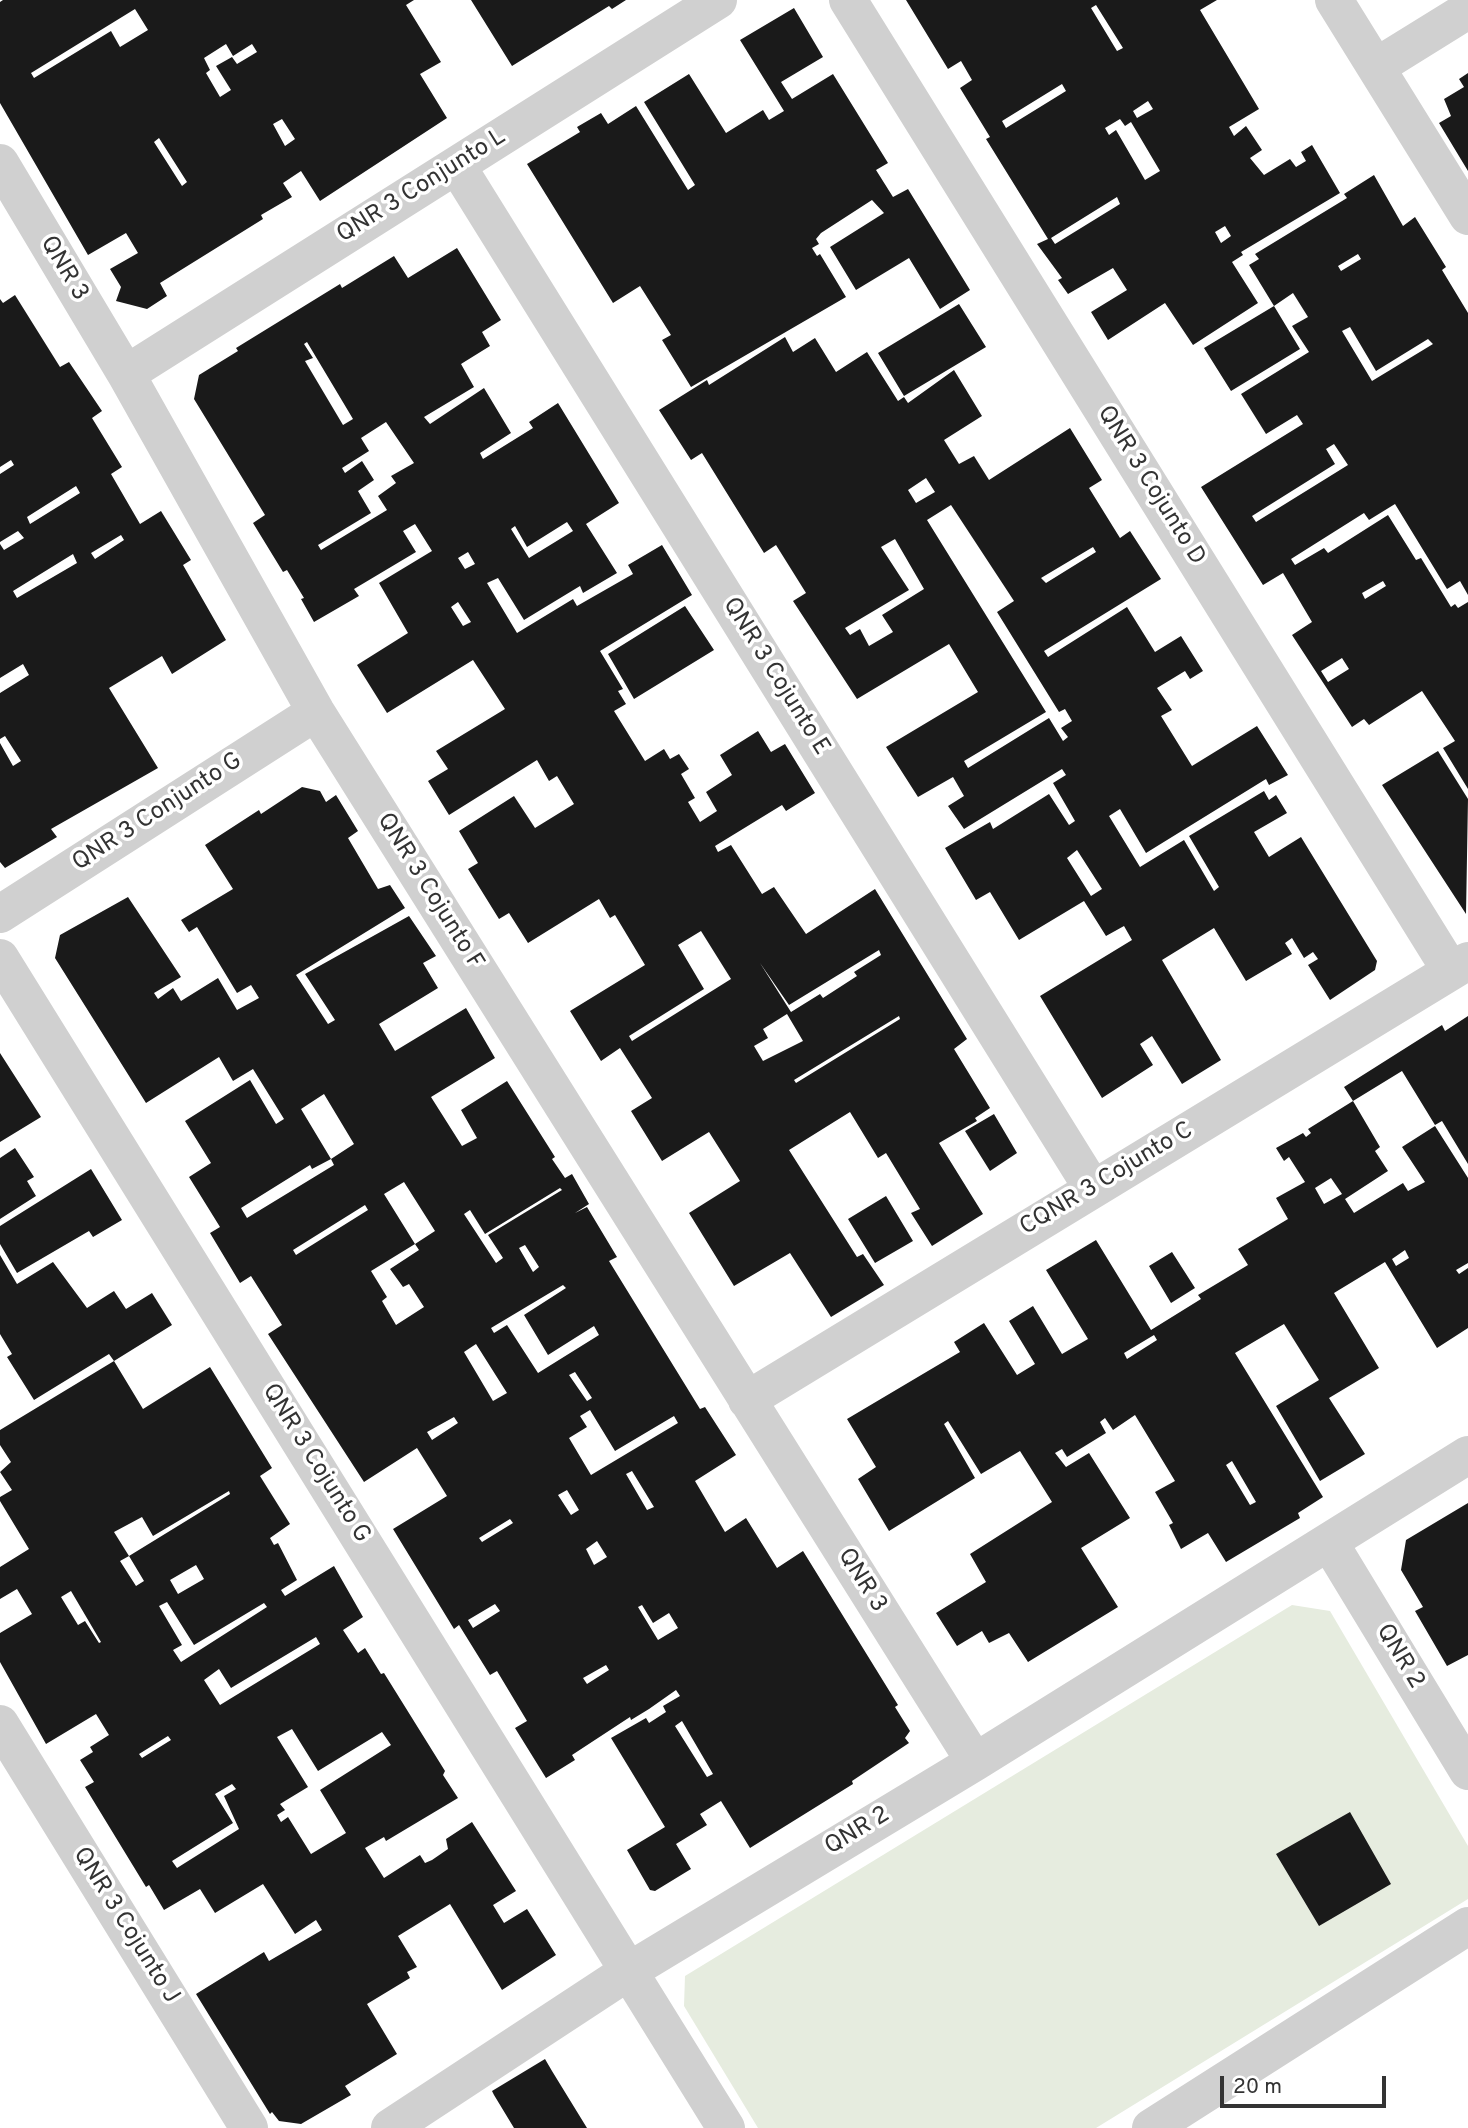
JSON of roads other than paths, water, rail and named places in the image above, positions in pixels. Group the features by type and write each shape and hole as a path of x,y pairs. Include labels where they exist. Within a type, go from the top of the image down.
{"street":[{"name":"QNR 3 Conjunto L","path":"126,374 718,0"},
{"name":"QNR 3 Cojunto D","path":"848,0 1460,966"},
{"path":"1334,0 1468,216"},
{"path":"1376,67 1468,10"},
{"name":"QNR 3","path":"0,163 126,374"},
{"name":"QNR 3 Cojunto E","path":"457,166 1093,1189"},
{"name":"QNR 3 Cojunto F","path":"126,374 316,712 747,1400"},
{"name":"QNR 3 Conjunto G","path":"0,914 316,712"},
{"name":"QNR 3 Cojunto G","path":"0,958 726,2128"},
{"name":"CQNR 3 Cojunto C","path":"747,1400 1460,966"},
{"name":"QNR 3","path":"747,1400 975,1762"},
{"name":"QNR 2","path":"390,2128 629,1971 975,1762 1468,1455"},
{"name":"QNR 2","path":"1329,1542 1468,1771"},
{"name":"QNR 3 Cojunto J","path":"0,1724 249,2128"},
{"path":"1151,2128 1468,1926"}]}
